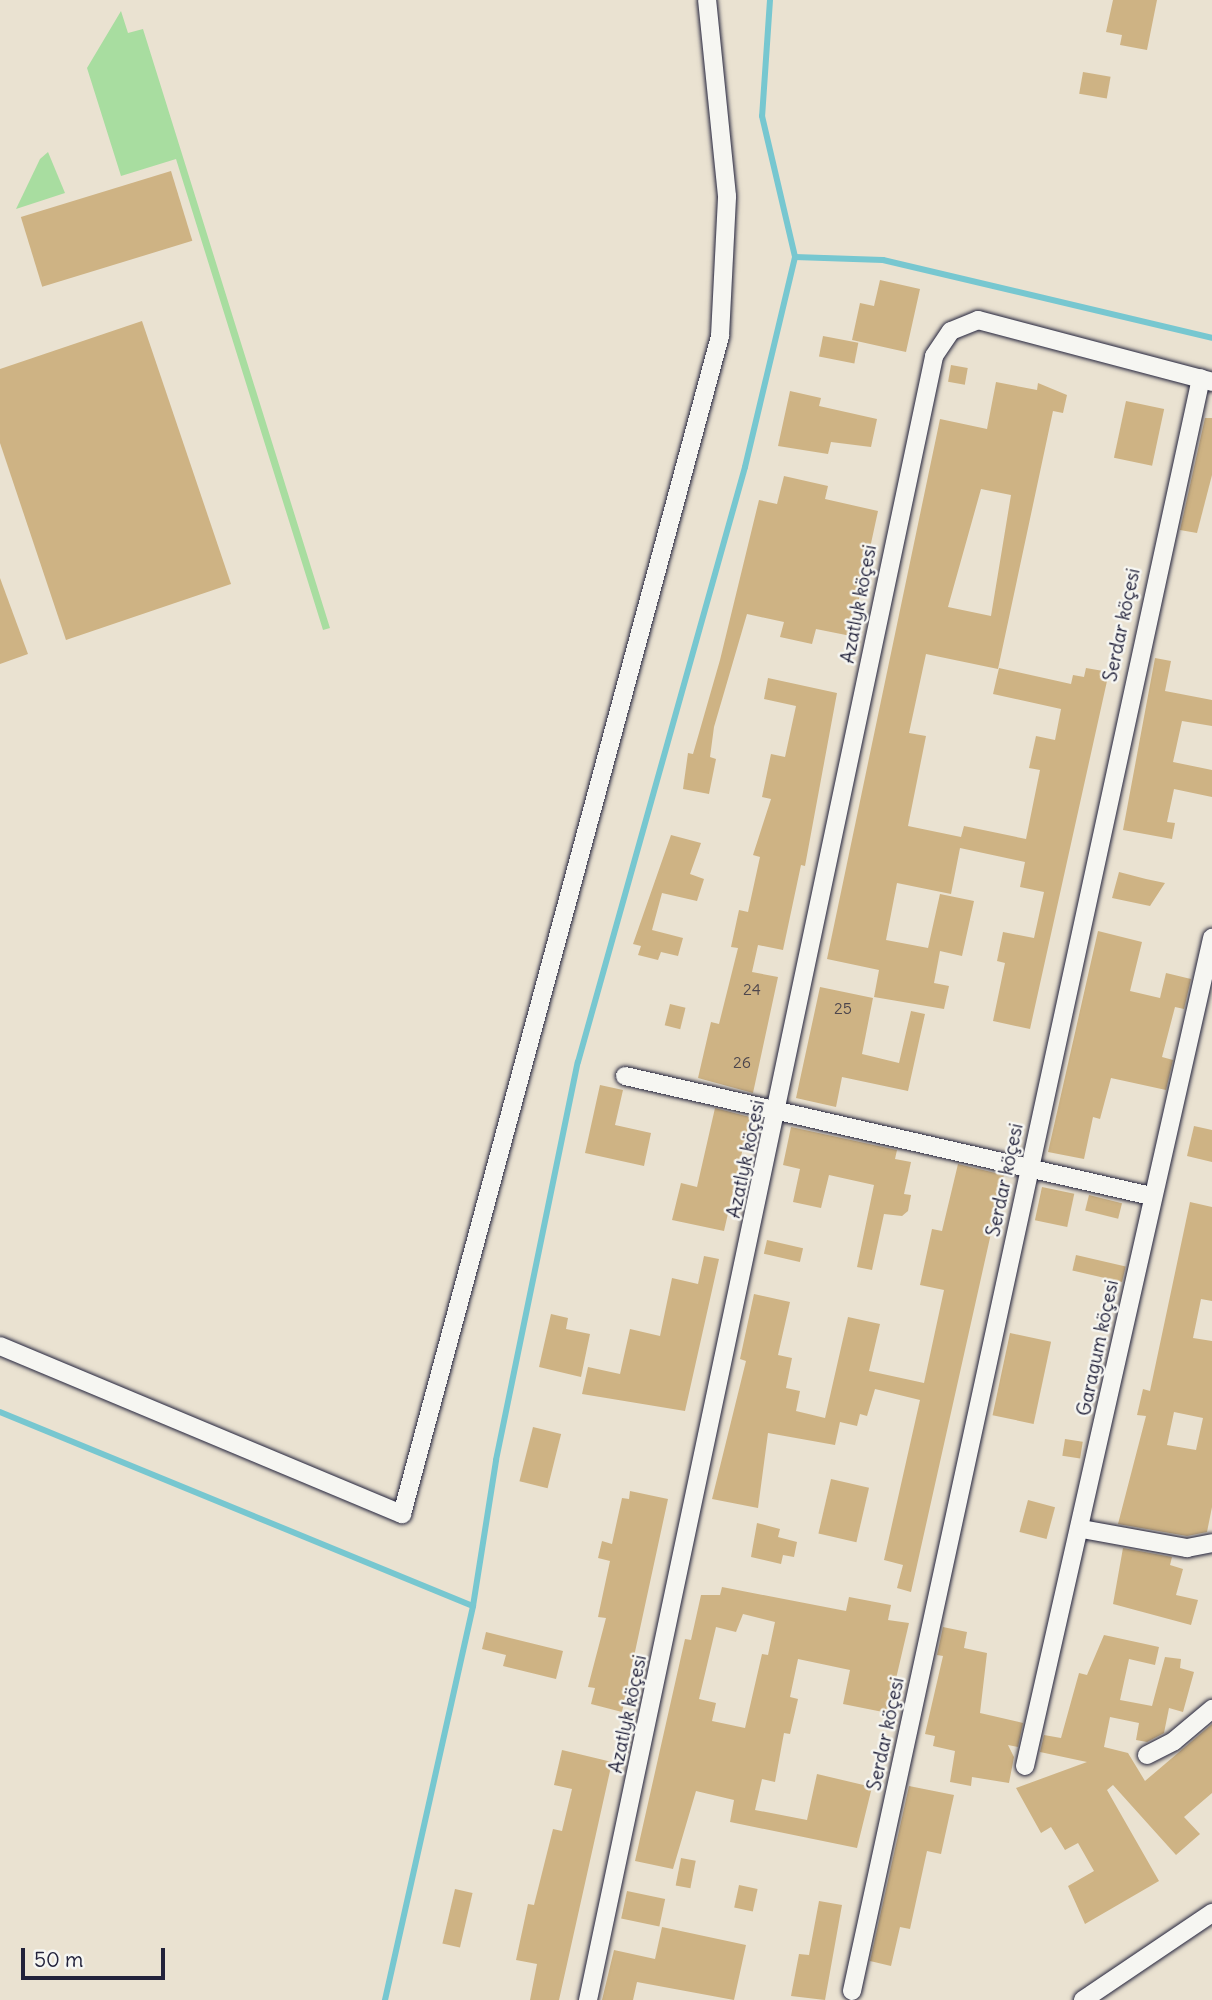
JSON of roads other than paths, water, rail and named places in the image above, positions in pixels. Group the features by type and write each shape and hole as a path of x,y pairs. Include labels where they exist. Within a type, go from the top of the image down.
{"street":[{"path":"0,1346 402,1514 720,336 727,196 707,0"},
{"name":"Azatlyk köçesi","path":"587,2000 778,1111 925,386 934,356 951,331 978,320 1206,380"},
{"name":"Serdar köçesi","path":"852,1991 1029,1167 1206,380"},
{"name":"Garagum köçesi","path":"1025,1766 1082,1529 1151,1196 1212,938"},
{"path":"625,1076 1151,1196"},
{"path":"1082,1529 1187,1548 1212,1543"},
{"path":"1147,1755 1174,1741 1212,1709"},
{"path":"1083,2000 1212,1913"}],"waterway":[{"path":"770,0 762,116 795,257"},
{"path":"385,2000 473,1606 496,1460 578,1062 745,467 795,257 883,260 1212,338"},
{"path":"0,1412 473,1606"}]}
